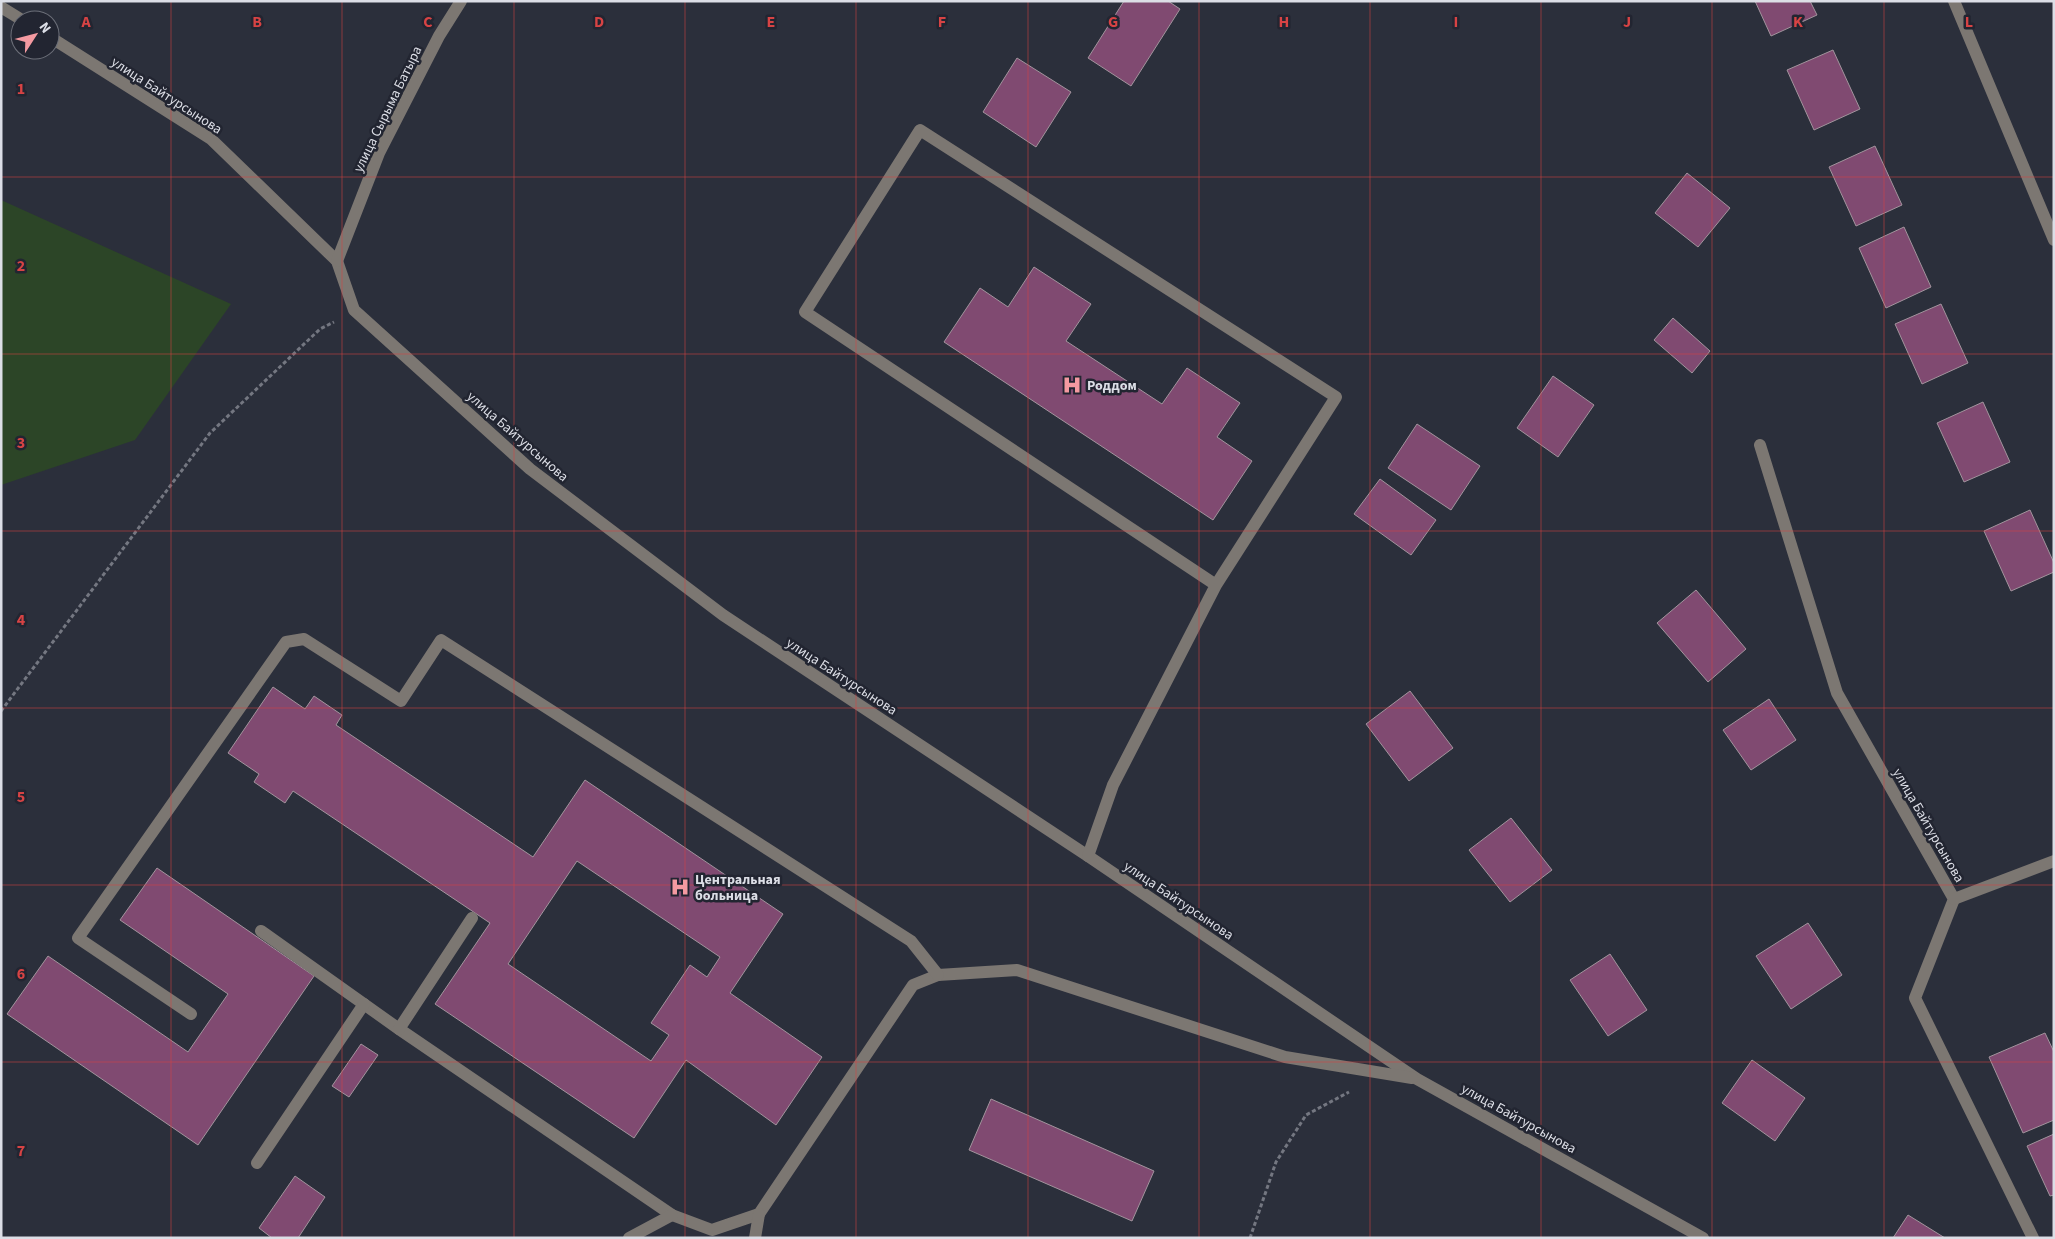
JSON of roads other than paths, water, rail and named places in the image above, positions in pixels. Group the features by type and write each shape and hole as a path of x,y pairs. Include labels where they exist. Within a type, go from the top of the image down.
{"street":[{"name":"улица Сырыма Батыра","path":"337,261 379,153 439,36 462,1"},
{"path":"1954,1 2054,240"},
{"name":"улица Байтурсынова","path":"60,43 211,139 337,261 354,310 530,469 723,615 1088,856 1417,1079 1703,1238"},
{"path":"1088,856 1113,785 1216,585 1336,397 920,130 805,312 1216,585"},
{"name":"улица Байтурсынова","path":"1760,445 1836,693 1954,899 1915,998 2033,1238"},
{"path":"191,1014 78,938 286,642 304,639 402,701 441,640 911,941 938,975"},
{"path":"1954,899 2054,861"},
{"path":"399,1029 472,918"},
{"path":"261,931 399,1029 672,1215 712,1230 759,1214"},
{"path":"755,1238 759,1214 913,985 938,975 1017,970 1285,1057 1417,1079"},
{"path":"257,1164 364,1004"},
{"path":"629,1238 672,1215"}],"place":[{"name":"Роддом","path":"1072,385"},
{"name":"Центральная больница","path":"680,887"}]}
